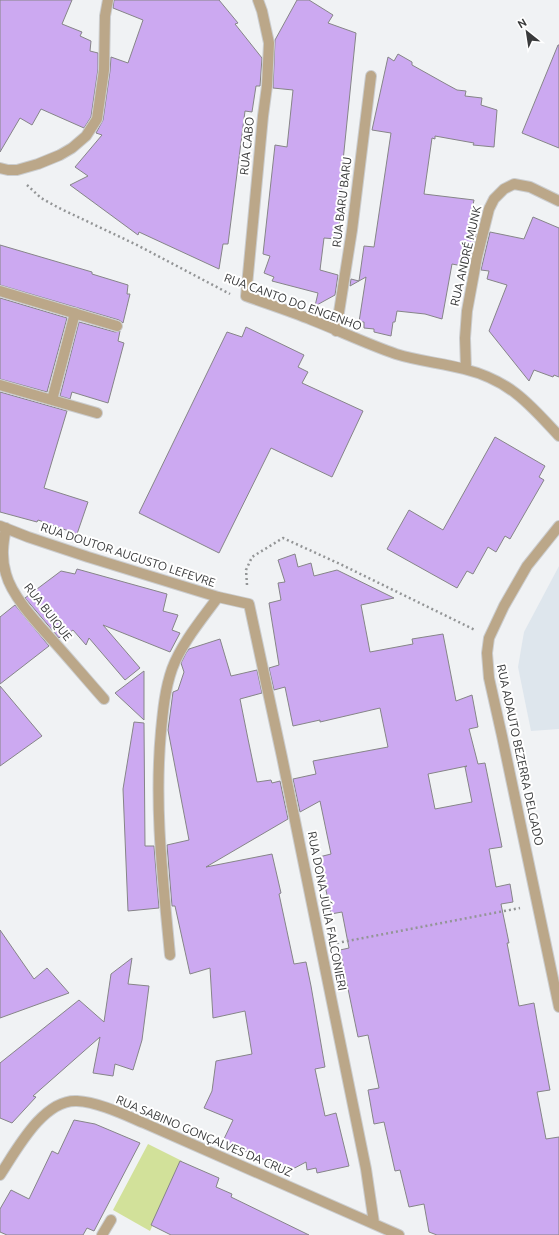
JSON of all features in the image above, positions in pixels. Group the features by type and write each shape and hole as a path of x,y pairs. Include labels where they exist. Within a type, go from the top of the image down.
{"street":[{"path":"0,168 18,170 38,164 72,148 86,136 97,120 104,70 105,16 108,0"},
{"name":"RUA CABO","path":"246,296 267,86 269,43 258,0"},
{"name":"RUA BARU BARU","path":"336,331 352,230 372,76"},
{"name":"RUA ANDRÉ MUNK","path":"466,369 464,338 467,311 478,250 488,209 494,199 504,189 514,184 530,187 559,201"},
{"path":"0,291 117,326"},
{"name":"RUA CANTO DO ENGENHO","path":"246,296 312,320 336,331 397,354 466,369 496,380 520,395 559,436"},
{"path":"52,400 75,313"},
{"path":"0,385 97,413"},
{"name":"RUA ADAUTO BEZERRA DELGADO","path":"559,526 527,566 504,606 489,638 487,653 489,678 559,1007"},
{"name":"RUA DOUTOR AUGUSTO LEFEVRE","path":"3,527 88,557 218,597 249,604"},
{"name":"RUA BUIQUE","path":"3,527 4,564 6,575 13,589 40,627 104,699"},
{"path":"170,955 159,849 159,751 164,700 172,668 183,647 218,597"},
{"name":"RUA DONA JÚLIA FALCONIERI","path":"249,604 282,757 364,1161 374,1224"},
{"name":"RUA SABINO GONÇALVES DA CRUZ","path":"0,1175 21,1143 41,1118 54,1108 66,1102 77,1101 104,1107 144,1122 399,1235"},
{"path":"102,1235 110,1220"}],"path":[{"name":"RUA CANTO DO ENGENHO","path":"12,170 41,198 59,208 137,245 237,297 246,296"},
{"path":"249,604 246,570 252,557 282,538 469,625 489,638"},
{"path":"320,947 538,905"}],"shaded area":[{"path":"559,566 559,729 531,731 518,667 524,632"}],"green space":[{"path":"148,1144 182,1161 150,1231 113,1210"}],"building":[{"path":"0,0 72,0 62,24 82,32 80,36 91,41 90,51 98,53 98,69 91,117 84,128 41,109 32,125 20,118 0,152"},
{"path":"114,0 219,0 238,23 235,24 262,58 260,86 256,86 252,112 245,111 228,244 223,244 219,269 139,232 138,235 70,185 88,176 75,167 102,135 96,133 103,120 111,57 128,63 143,20 113,8"},
{"path":"297,0 309,0 333,15 328,23 356,33 342,171 344,171 339,212 341,212 337,239 324,238 320,270 338,275 335,295 315,306 318,293 272,281 274,277 264,273 270,256 263,254 275,145 287,147 293,90 273,88 275,40"},
{"path":"559,45 559,148 522,133"},
{"path":"398,54 412,62 412,65 457,90 466,91 465,96 482,98 481,105 497,110 494,147 473,145 474,143 435,136 435,139 432,138 424,194 474,200 468,229 477,230 468,267 452,264 442,319 425,314 397,311 395,322 393,322 391,336 374,332 374,329 364,328 364,322 359,322 366,277 359,281 364,246 374,247 391,133 372,130 388,57 394,61"},
{"path":"533,217 559,228 559,377 554,375 553,377 534,370 529,381 489,331 507,285 487,279 489,271 481,270 490,232 524,239"},
{"path":"0,245 92,272 92,274 128,285 127,294 130,294 123,323 119,320 0,285"},
{"path":"351,279 359,281 350,286"},
{"path":"0,298 67,318 47,392 0,379"},
{"path":"79,322 115,332 120,331 118,341 124,343 108,403 72,392 70,399 60,396"},
{"path":"246,327 304,355 298,367 308,372 302,383 363,411 332,477 271,448 219,553 139,513 227,332 242,337"},
{"path":"0,392 67,411 44,488 88,502 77,534 38,520 37,522 0,512"},
{"path":"495,437 545,466 539,477 544,480 510,539 505,536 496,552 488,547 473,574 467,571 457,588 387,549 409,510 443,530"},
{"path":"295,554 298,567 311,563 314,576 337,570 394,598 361,605 370,652 413,644 412,639 443,634 456,701 472,695 478,727 469,729 478,764 485,763 502,847 489,849 496,887 510,884 513,902 501,904 519,1006 534,1003 550,1090 537,1092 546,1139 559,1137 559,1235 437,1235 429,1232 424,1204 409,1207 400,1170 395,1171 384,1122 374,1124 368,1090 379,1088 368,1035 358,1037 340,950 349,948 342,912 331,914 319,857 331,854 320,801 300,812 293,779 316,774 313,761 388,747 380,708 320,722 320,720 293,726 285,687 274,690 269,668 279,665 269,603 281,600 278,583 285,582 278,560","holes":["467,766 465,767 472,802 435,809 428,774"]},
{"path":"77,569 167,594 163,611 178,615 172,630 180,633 170,652 103,625 140,668 125,680 89,638 86,645 73,630 66,635 64,633 59,638 25,598 61,571 75,574"},
{"path":"15,605 49,646 0,684 0,617"},
{"path":"220,639 231,676 257,670 262,693 240,699 248,739 257,782 271,780 272,783 280,781 288,819 206,867 272,854 294,964 306,962 311,986 325,1067 315,1069 325,1116 336,1113 349,1166 317,1173 316,1168 307,1170 306,1162 289,1171 223,1141 233,1120 204,1108 212,1091 216,1061 252,1054 245,1011 213,1018 210,968 190,974 175,906 172,906 167,845 189,840 168,730 173,692 178,690 184,672 181,663 186,653 189,649"},
{"path":"144,671 144,720 115,693"},
{"path":"0,686 42,736 0,766"},
{"path":"134,722 144,723 145,846 154,846 159,908 128,911 123,789"},
{"path":"0,930 34,979 47,968 69,993 0,1018"},
{"path":"132,958 128,984 149,986 142,1040 133,1070 115,1064 113,1076 93,1073 100,1037 33,1096 36,1097 12,1123 0,1118 0,1063 79,1000 104,1022 111,974"},
{"path":"74,1120 95,1124 140,1143 94,1231 87,1228 83,1235 7,1235 0,1232 0,1209 11,1190 29,1199 52,1151 58,1154"},
{"path":"180,1161 219,1178 216,1187 232,1194 231,1197 309,1235 171,1235 151,1225"}]}
